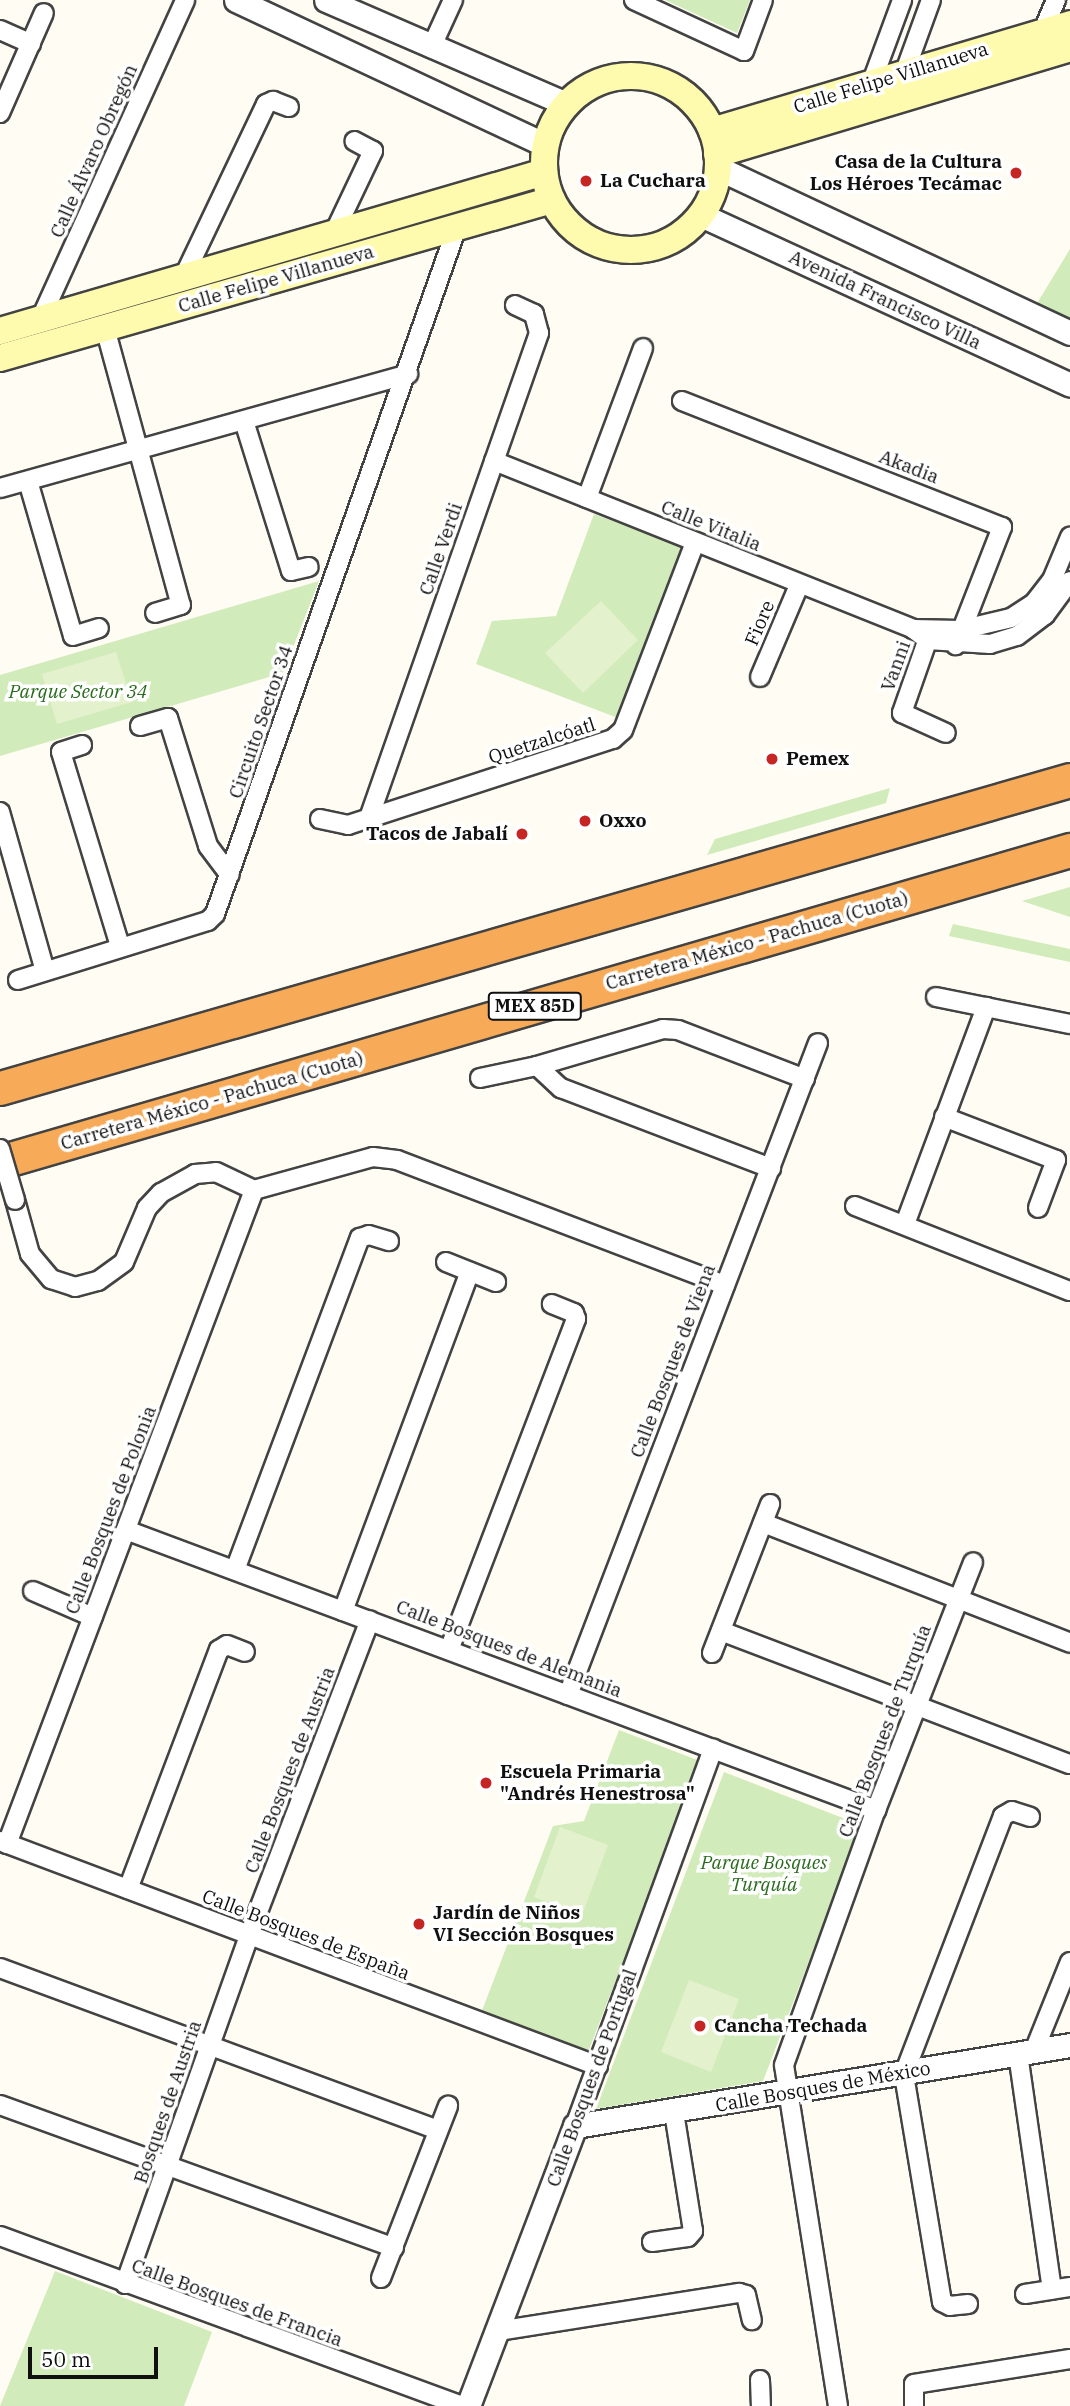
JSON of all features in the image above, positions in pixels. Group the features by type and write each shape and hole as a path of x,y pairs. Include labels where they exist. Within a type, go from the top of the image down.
{"highway":[{"path":"0,1088 1070,780"},
{"name":"Carretera México - Pachuca (Cuota)","path":"0,1162 1070,850"}],"main road":[{"name":"Calle Felipe Villanueva","path":"716,151 871,84 1070,24"},
{"name":"Calle Felipe Villanueva","path":"716,151 1070,48"},
{"path":"617,76 646,77 681,93 696,106 716,151 701,215 666,242 622,249 581,234 552,200 544,172 545,145 566,104 589,86 617,76"},
{"name":"Calle Felipe Villanueva","path":"0,331 186,274 544,172"},
{"name":"Calle Felipe Villanueva","path":"0,358 552,200"}],"street":[{"name":"Calle Álvaro Obregón","path":"41,318 185,0"},
{"path":"236,0 545,145"},
{"path":"327,0 431,48 566,104"},
{"path":"431,48 453,0"},
{"path":"634,0 744,51 763,0"},
{"path":"871,84 902,0"},
{"path":"904,75 931,0"},
{"path":"1042,33 1056,0"},
{"path":"0,113 44,13"},
{"path":"0,30 31,44"},
{"path":"186,274 266,104 272,101 289,107"},
{"path":"334,233 373,151 354,141"},
{"path":"716,151 1070,333"},
{"name":"Avenida Francisco Villa","path":"701,215 1070,385"},
{"name":"Circuito Sector 34","path":"18,980 120,946 208,921 230,876 408,374 457,227"},
{"name":"Calle Verdi","path":"369,818 540,333 534,314 515,305"},
{"path":"105,328 142,449 181,605 155,613"},
{"path":"587,498 643,348"},
{"path":"0,488 408,374"},
{"name":"Akadia","path":"681,401 1002,527 958,637"},
{"path":"244,421 290,571 309,567"},
{"name":"Calle Vitalia","path":"494,461 913,629 990,644 1017,636 1045,615 1063,583 1070,537"},
{"path":"28,481 73,636 99,628"},
{"name":"Quetzalcóatl","path":"320,819 348,825 613,739 623,730 695,542"},
{"name":"Fiore","path":"760,677 799,584"},
{"name":"Vanni","path":"930,633 902,713 946,733"},
{"path":"140,726 168,718 208,846 230,876"},
{"path":"82,745 61,752 120,946"},
{"path":"0,812 45,971"},
{"path":"936,997 1070,1024"},
{"path":"905,1224 986,1007"},
{"path":"480,1078 537,1066 663,1029 678,1030 804,1080"},
{"name":"Calle Bosques de Viena","path":"568,1695 818,1043"},
{"path":"537,1066 561,1088 771,1168"},
{"path":"944,1117 1056,1160 1038,1208"},
{"path":"0,1149 30,1254 51,1279 75,1287 98,1281 124,1262 147,1208 161,1193 195,1174 216,1172 254,1191 373,1157 397,1160 725,1285"},
{"name":"Calle Bosques de Polonia","path":"3,1842 93,1616 254,1191"},
{"path":"855,1206 1070,1291"},
{"path":"235,1570 360,1238 369,1235 389,1241"},
{"path":"446,1262 496,1282"},
{"path":"343,1611 470,1272"},
{"path":"449,1650 576,1319 574,1313 552,1304"},
{"path":"712,1653 770,1504"},
{"path":"763,1522 1070,1643"},
{"name":"Calle Bosques de Alemania","path":"126,1530 876,1810"},
{"name":"Calle Bosques de Turquía","path":"838,2406 784,2065 876,1810 974,1562"},
{"path":"33,1591 93,1616"},
{"name":"Calle Bosques de Austria","path":"249,1935 370,1620"},
{"path":"721,1631 1070,1764"},
{"path":"128,1889 219,1650 227,1645 245,1651"},
{"name":"Calle Bosques de Portugal","path":"468,2406 598,2066 713,1748"},
{"path":"968,2304 950,2306 942,2302 904,2074 1003,1816 1012,1811 1030,1817"},
{"name":"Calle Bosques de España","path":"3,1842 556,2054 598,2066"},
{"name":"Bosques de Austria","path":"125,2284 249,1935"},
{"path":"1025,2294 1061,2288 1026,2052 1070,1962"},
{"path":"0,1968 438,2130"},
{"name":"Calle Bosques de México","path":"575,2126 788,2094 1070,2045"},
{"path":"0,2105 394,2248"},
{"path":"381,2278 448,2106"},
{"path":"652,2242 688,2237 693,2231 674,2112"},
{"name":"Calle Bosques de Francia","path":"0,2236 461,2406"},
{"path":"498,2331 739,2293 746,2295 752,2320"},
{"path":"914,2406 914,2384 1070,2359"},
{"path":"760,2380 761,2406"}],"green space":[{"path":"665,0 750,0 737,33"},
{"path":"1070,249 1070,320 1036,305"},
{"path":"594,514 682,547 618,718 476,664 492,621 556,616"},
{"name":"Parque Sector 34","path":"319,581 283,673 0,756 0,675"},
{"path":"601,601 638,640 583,693 545,653"},
{"path":"116,652 132,702 57,724 42,674"},
{"path":"890,788 886,803 707,855 715,839"},
{"path":"1070,887 1070,917 1022,901"},
{"path":"953,924 1070,949 1070,962 949,936"},
{"path":"619,1730 700,1761 587,2055 481,2013 553,1826 584,1821"},
{"name":"Parque Bosques Turquía","path":"724,1772 861,1825 763,2081 596,2109"},
{"path":"560,1827 608,1845 582,1915 534,1897"},
{"name":"Cancha Techada","path":"689,1980 739,1999 711,2072 661,2052"},
{"path":"55,2271 212,2332 184,2406 0,2406"}],"place":[{"name":"Casa de la Cultura Los Héroes Tecámac","path":"1016,173"},
{"name":"La Cuchara","path":"586,181"},
{"name":"Pemex","path":"772,759"},
{"name":"Oxxo","path":"585,821"},
{"name":"Tacos de Jabalí","path":"522,834"},
{"name":"Escuela Primaria \"Andrés Henestrosa\"","path":"486,1783"},
{"name":"Jardín de Niños VI Sección Bosques","path":"419,1924"},
{"name":"Cancha Techada","path":"700,2026"}]}
